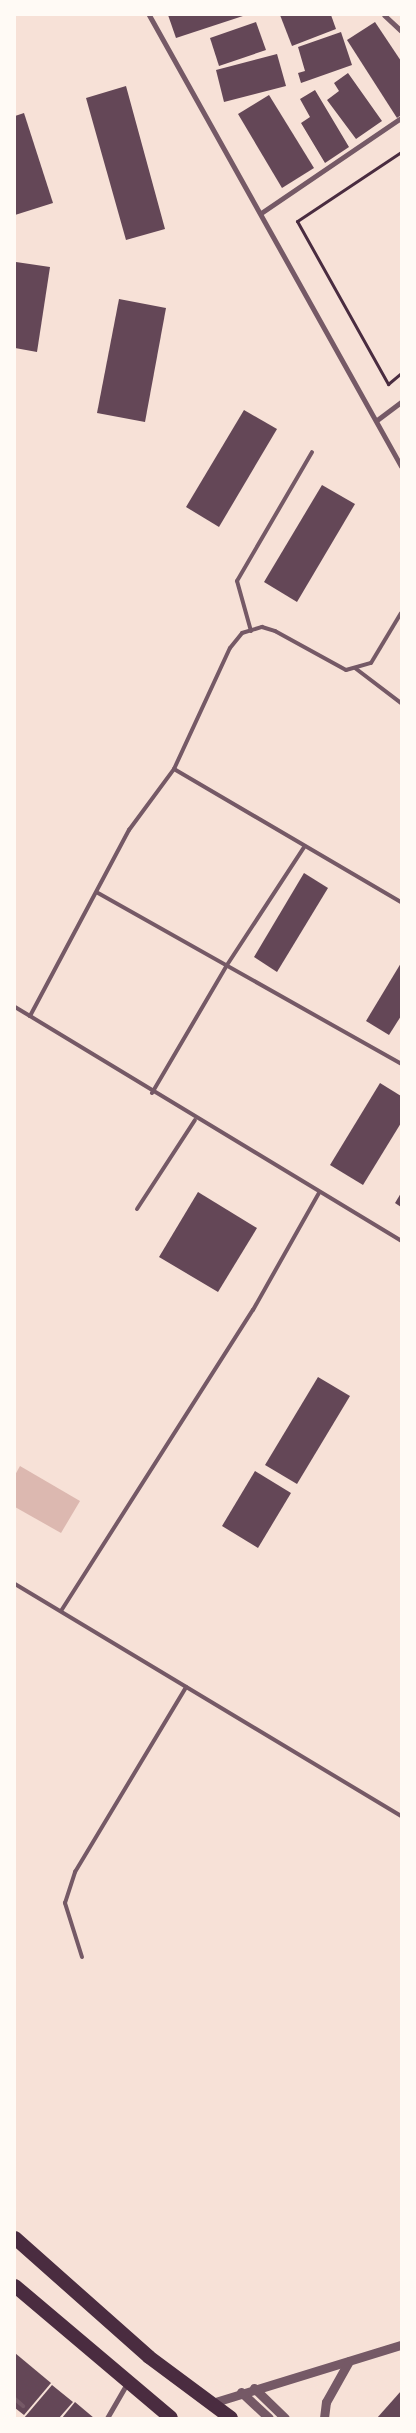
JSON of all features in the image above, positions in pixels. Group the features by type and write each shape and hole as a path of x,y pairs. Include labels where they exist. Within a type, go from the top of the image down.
{"highway":[{"path":"15,2238 149,2357 231,2418"},
{"path":"17,2291 158,2412 171,2418"}],"street":[{"path":"149,15 378,420 401,466"},
{"path":"384,15 401,31"},
{"path":"261,213 401,118"},
{"path":"378,420 401,402"},
{"path":"212,2403 254,2388 401,2345"},
{"path":"324,2418 326,2402 349,2361"},
{"path":"107,2418 127,2384"},
{"path":"254,2388 286,2418"},
{"path":"241,2392 269,2418"}],"lane":[{"path":"251,630 237,581 312,452"},
{"path":"30,1016 98,892 129,830 174,769 230,648 242,633 251,630 275,631 346,670 371,664 401,613"},
{"path":"355,668 401,703"},
{"path":"174,769 401,902"},
{"path":"152,1092 227,965 305,846"},
{"path":"98,892 401,1064"},
{"path":"15,1007 195,1120 401,1241"},
{"path":"136,1209 195,1120"},
{"path":"61,1611 254,1310 319,1193"},
{"path":"15,1584 401,1816"},
{"path":"82,1957 65,1903 75,1872 186,1687"},
{"path":"15,2398 23,2406"}],"path":[{"path":"401,152 297,221 388,384 401,373"}],"shaded area":[{"path":"20,1466 80,1501 61,1533 15,1507 15,1475"}],"building":[{"path":"168,15 246,15 176,38"},
{"path":"280,15 331,15 336,29 292,46"},
{"path":"256,22 266,50 219,66 210,38"},
{"path":"375,22 401,61 401,115 397,118 347,40"},
{"path":"341,32 352,65 301,83 298,73 305,71 298,47"},
{"path":"277,54 286,86 224,102 216,70"},
{"path":"348,73 382,121 356,139 327,100 339,91 334,83"},
{"path":"126,86 165,229 126,240 86,98"},
{"path":"315,90 349,147 325,163 301,123 310,117 300,99"},
{"path":"269,95 314,168 282,188 238,114"},
{"path":"24,113 53,203 15,215 15,116"},
{"path":"16,262 50,267 37,352 15,348"},
{"path":"119,299 166,308 145,422 97,413"},
{"path":"244,410 277,429 219,527 186,507"},
{"path":"322,485 355,504 297,602 264,582"},
{"path":"304,873 328,888 277,972 254,957"},
{"path":"401,963 401,1016 389,1035 366,1021"},
{"path":"380,1083 401,1096 401,1123 363,1185 330,1165"},
{"path":"198,1192 257,1228 218,1292 159,1257"},
{"path":"401,1193 401,1207 395,1203"},
{"path":"318,1377 350,1396 297,1484 265,1465"},
{"path":"255,1471 291,1493 258,1548 222,1526"},
{"path":"15,2353 51,2383 24,2415 15,2408"},
{"path":"52,2385 73,2402 59,2418 24,2418"},
{"path":"401,2391 401,2418 377,2418"},
{"path":"75,2402 94,2418 62,2418"}]}
